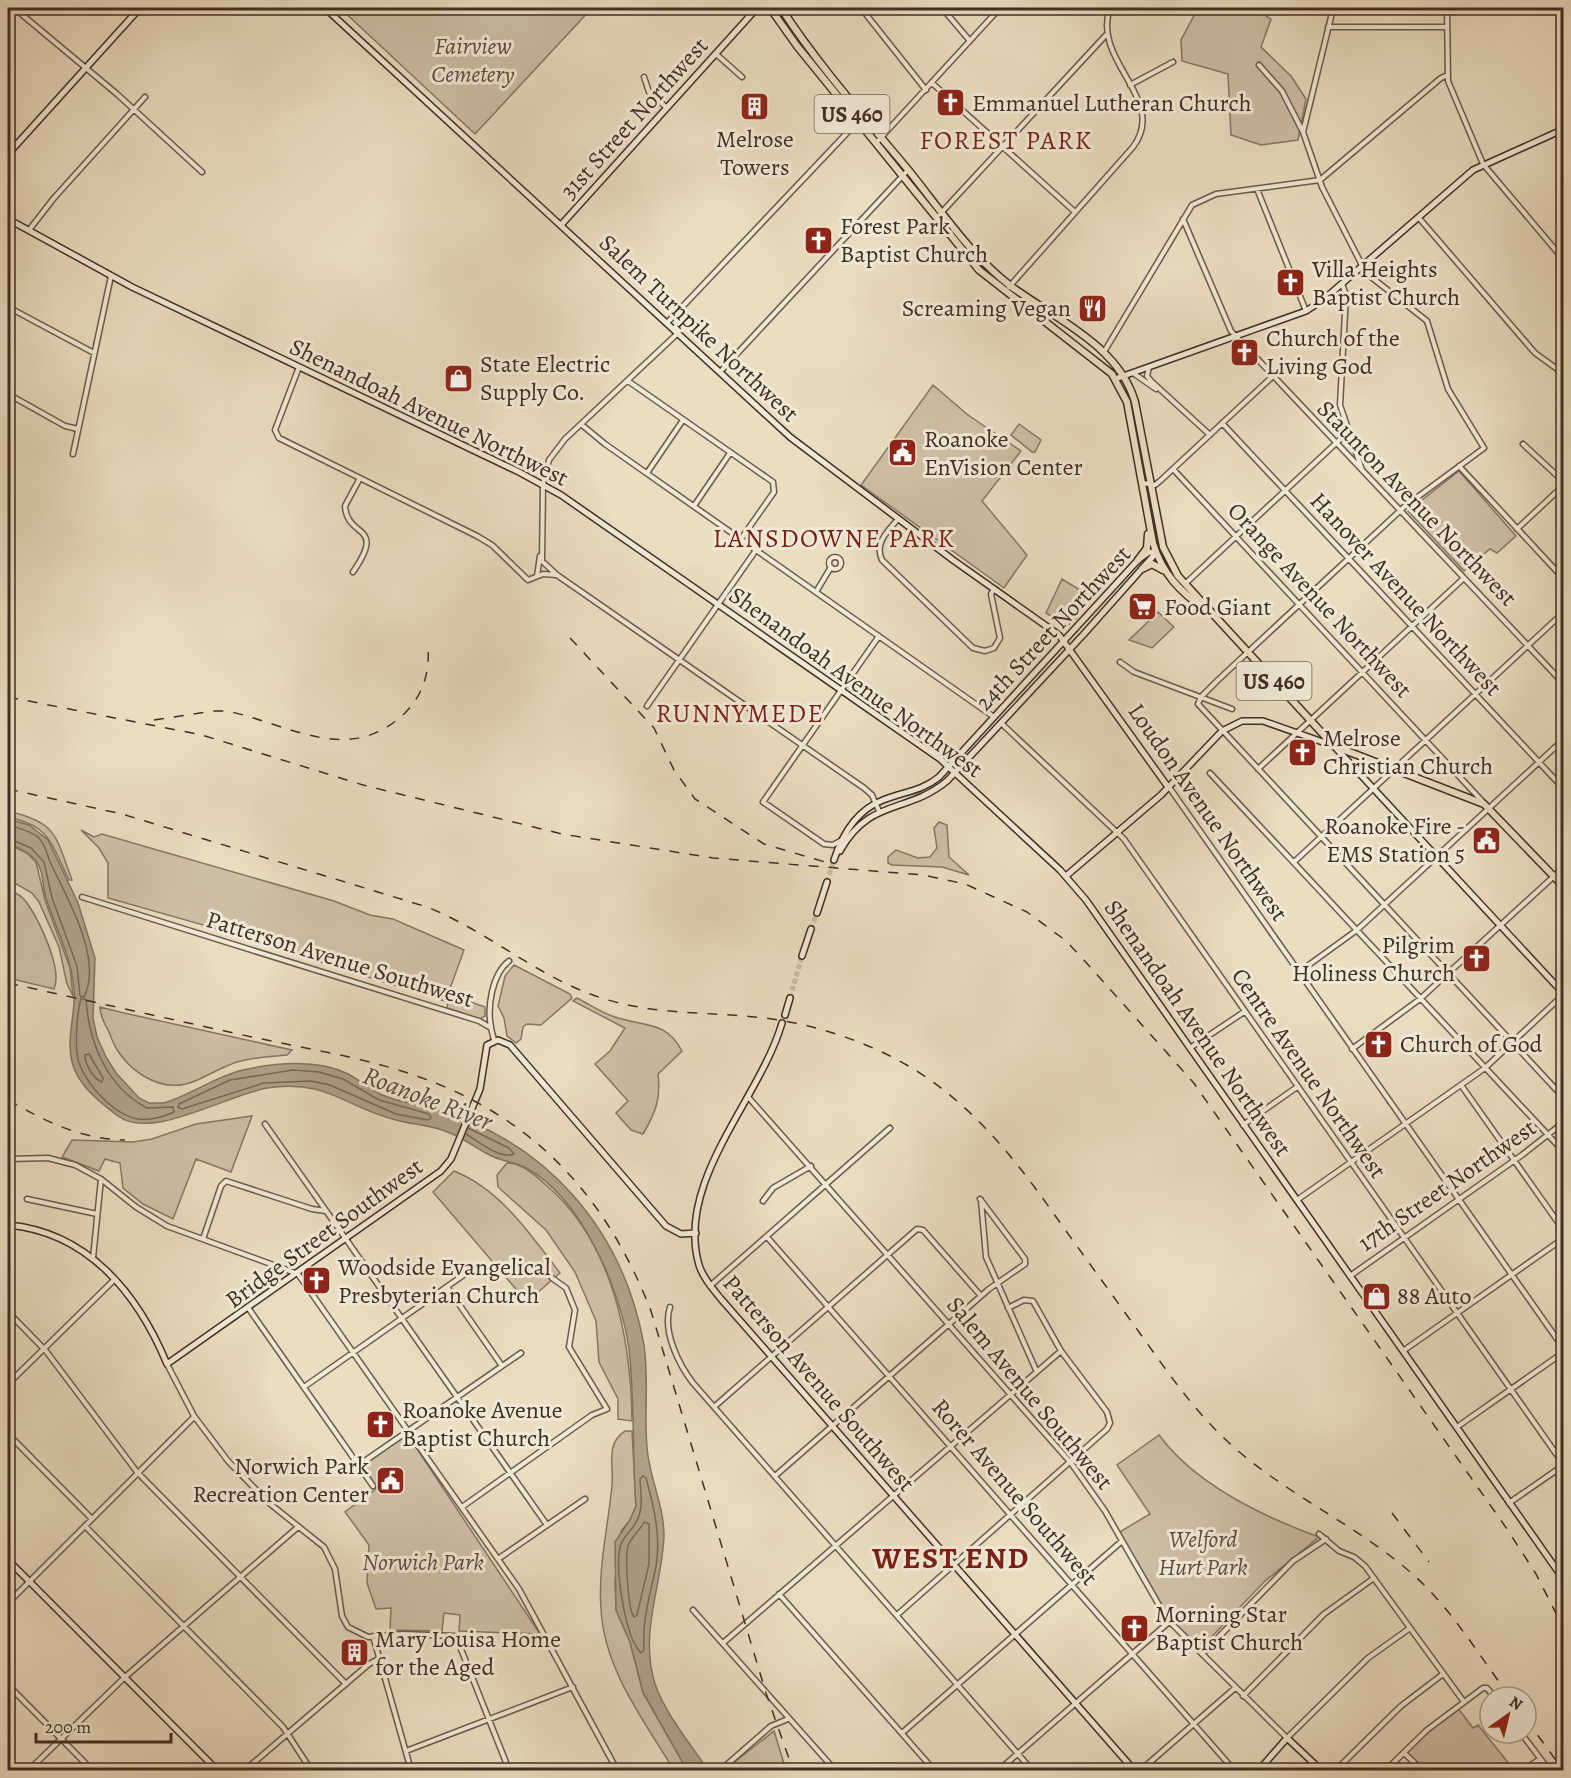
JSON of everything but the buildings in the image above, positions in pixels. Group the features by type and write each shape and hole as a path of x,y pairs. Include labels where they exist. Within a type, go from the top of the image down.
{"main road":[{"name":"US 460","path":"770,8 797,46 979,270 1004,292 1100,362 1115,379 1126,402 1156,553 1165,572 1183,592 1214,616"},
{"name":"US 460","path":"784,10 882,138 982,260 1010,285 1104,352 1124,375 1135,402 1160,535 1167,559 1214,616 1334,746 1487,806"},
{"path":"1138,560 1149,541 1143,506 1145,498"},
{"path":"1160,535 1156,553 1163,558 1177,580 1186,584"},
{"path":"1142,569 1155,565 1165,572"},
{"name":"Orange Avenue Northwest","path":"1487,806 1563,887"}],"street":[{"path":"14,8 86,67 202,172"},
{"path":"8,154 140,8"},
{"name":"Salem Turnpike Northwest","path":"325,8 796,442 1071,648"},
{"name":"31st Street Northwest","path":"561,225 758,8"},
{"path":"861,8 926,90"},
{"path":"942,8 970,41"},
{"path":"876,143 1000,8"},
{"path":"1004,292 1133,147 1141,134 1143,115 1106,35 1110,8"},
{"path":"1303,132 1331,8"},
{"path":"1447,8 1450,86 1484,164 1563,261"},
{"path":"1328,27 1447,27"},
{"path":"937,218 1106,35"},
{"path":"716,54 742,77"},
{"path":"1130,85 1173,62"},
{"path":"1259,65 1282,92 1303,132 1321,179 1362,267 1368,275 1427,321 1450,393 1484,448 1401,510 1201,697 1199,707 1563,1098"},
{"path":"1104,352 1192,205 1203,198 1321,179 1441,78 1448,75"},
{"path":"644,77 649,92 667,108"},
{"path":"932,83 1075,212"},
{"path":"29,231 54,198 145,97"},
{"path":"667,323 864,115"},
{"path":"1115,379 1306,311 1342,284 1484,164 1563,129"},
{"path":"720,372 908,170"},
{"path":"1257,189 1306,311"},
{"path":"1419,218 1534,353 1563,374"},
{"name":"Shenandoah Avenue Northwest","path":"8,219 111,276 543,484 956,772 1066,876 1190,1048 1563,1580"},
{"name":"Staunton Avenue Northwest","path":"1183,219 1227,321 1236,336 1272,377 1401,510 1563,684"},
{"path":"73,454 111,276"},
{"path":"1342,284 1346,295 1339,396 1348,432 1362,470"},
{"path":"8,307 94,354"},
{"path":"537,576 541,550 543,484 553,454 678,333"},
{"path":"1150,366 1147,376 1160,391 1209,435"},
{"path":"299,367 279,419 276,434 305,452 477,536 492,545 528,580 537,576 557,575"},
{"path":"1132,372 1160,391"},
{"path":"1143,483 1156,485 1272,377"},
{"path":"628,381 773,482 774,490 741,539"},
{"path":"8,394 65,426 78,429"},
{"path":"646,473 683,420"},
{"name":"Hanover Avenue Northwest","path":"1222,423 1563,789"},
{"path":"582,425 646,473 995,717"},
{"path":"1186,584 1348,432"},
{"path":"1517,529 1563,484 1524,444"},
{"path":"694,506 730,453"},
{"path":"1459,466 1563,579"},
{"name":"Orange Avenue Northwest","path":"1173,469 1487,806"},
{"path":"353,572 364,557 368,544 363,533 348,518 345,506 360,478"},
{"path":"898,519 881,541 879,553 882,560 973,648 980,651 994,648 1000,638 991,594 994,589"},
{"path":"541,550 544,564 557,575 864,788 876,803 879,811"},
{"path":"647,706 756,550"},
{"name":"24th Street Northwest","path":"1149,552 1156,553 956,772 930,794 879,811 853,830 834,860 840,842 853,823 876,803 920,789 933,781 1065,642 1138,560 1149,552"},
{"path":"816,592 831,567"},
{"path":"1258,769 1464,578"},
{"path":"1294,862 1563,612"},
{"path":"840,842 833,845 824,844 763,802 879,636"},
{"name":"Loudon Avenue Northwest","path":"1071,648 1563,1350"},
{"path":"1120,662 1134,672 1232,709"},
{"path":"1066,876 1168,787 1222,731 1236,723 1249,720 1272,723 1334,746 1563,994 1485,1068 1297,1200"},
{"name":"Centre Avenue Northwest","path":"1001,723 1117,832 1563,1465"},
{"path":"1299,972 1357,930 1437,857 1487,806 1563,739"},
{"path":"1210,773 1563,1152"},
{"path":"1352,1049 1420,999 1563,867"},
{"path":"816,913 827,882"},
{"name":"Patterson Avenue Southwest","path":"82,897 479,1021 491,1028 494,1040"},
{"path":"802,956 811,929"},
{"path":"491,1028 489,1012 492,993 503,966 508,961"},
{"path":"784,1015 790,998"},
{"path":"1190,1048 1244,1011"},
{"name":"Patterson Avenue Southwest","path":"782,1023 770,1059 710,1168 699,1205 696,1233 698,1266 710,1286 1134,1770"},
{"path":"494,1040 510,1045 666,1226 681,1234 696,1233"},
{"name":"Bridge Street Southwest","path":"167,1364 249,1309 441,1172 457,1145 471,1112 482,1080 485,1049 494,1040"},
{"path":"1461,1085 1563,1231"},
{"path":"1244,1125 1297,1087"},
{"name":"Salem Avenue Southwest","path":"749,1098 1071,1463 1098,1499 1169,1622 1321,1770"},
{"name":"17th Street Northwest","path":"1350,1276 1549,1136 1563,1122"},
{"path":"265,1124 547,1525"},
{"path":"710,1286 890,1128"},
{"path":"8,1159 55,1159 101,1179 147,1215 203,1239 298,1274 525,1599 617,1770"},
{"path":"763,1201 773,1188 811,1166"},
{"path":"93,1258 101,1179"},
{"path":"203,1239 221,1186 229,1180 312,1209 326,1211"},
{"path":"27,1199 97,1214"},
{"path":"776,1476 949,1323 981,1296 998,1283 1025,1264 1025,1259 980,1199 984,1251 998,1283 1008,1308 1036,1370"},
{"path":"8,1225 53,1234 93,1258 115,1279 150,1326 194,1416 223,1455 258,1494 319,1542 328,1552 337,1579 345,1623 357,1633 373,1636 403,1634 456,1638 509,1770"},
{"path":"714,1407 917,1229 923,1230 981,1296"},
{"name":"Rorer Avenue Southwest","path":"767,1237 1234,1770"},
{"path":"1403,1352 1563,1238"},
{"path":"304,1387 475,1267"},
{"path":"462,1507 592,1415 607,1409 569,1347 575,1310 566,1288 552,1278"},
{"path":"8,1384 115,1279"},
{"path":"447,1287 502,1366"},
{"path":"897,1615 1071,1463 1107,1429 1110,1423 1107,1412 1061,1351 1033,1301 1024,1300 1008,1308"},
{"path":"670,1307 668,1323 679,1360 687,1376 1032,1770"},
{"path":"249,1309 373,1486"},
{"path":"8,1311 44,1349 138,1473 346,1684"},
{"path":"1456,1427 1563,1350"},
{"path":"723,1643 1036,1370 1061,1351"},
{"path":"358,1465 521,1353"},
{"path":"8,1603 194,1416"},
{"path":"8,1434 92,1519"},
{"path":"1509,1503 1563,1465"},
{"path":"498,1559 585,1499"},
{"path":"85,1526 283,1727 311,1770"},
{"path":"29,1770 124,1678 298,1527"},
{"path":"1319,1534 1340,1551 1360,1561 1464,1702"},
{"path":"1202,1654 1293,1561 1326,1539"},
{"path":"902,1733 1122,1541"},
{"path":"8,1560 217,1770"},
{"path":"1243,1696 1324,1614 1374,1578"},
{"path":"779,1594 934,1770"},
{"path":"693,1610 835,1770"},
{"path":"999,1770 1169,1622"},
{"path":"1258,1770 1368,1658 1410,1628"},
{"path":"373,1636 411,1770"},
{"path":"244,1770 379,1659"},
{"path":"1336,1770 1401,1706 1443,1674"},
{"path":"8,1685 92,1770"},
{"path":"406,1752 573,1687"},
{"path":"1140,1770 1235,1688"},
{"path":"1386,1770 1428,1730 1478,1692"},
{"path":"723,1768 771,1726 789,1718"},
{"path":"1530,1745 1549,1770"},
{"path":"1404,1753 1422,1770"},
{"path":"1524,1770 1540,1759"}],"green space":[{"name":"Fairview Cemetery","path":"340,8 592,8 475,134"},
{"path":"1198,8 1269,8 1266,16 1271,19 1261,47 1291,76 1306,99 1298,140 1261,145 1231,135 1228,74 1182,61 1181,40"},
{"path":"933,385 968,415 1021,451 982,501 1027,555 1004,588 861,485"},
{"path":"1019,424 1041,440 1035,452 1011,435"},
{"path":"1459,471 1516,536 1497,553 1490,549 1464,571 1408,511"},
{"path":"1062,579 1085,593 1078,616 1067,626 1046,613"},
{"path":"1158,612 1174,627 1152,648 1129,640"},
{"path":"8,811 46,826 62,852 72,880 69,880 48,838 33,826 8,817"},
{"path":"939,822 947,825 949,857 969,875 942,867 888,863 888,857 896,850 918,858 930,857 937,848 934,828"},
{"path":"81,830 94,837 102,834 334,901 370,915 393,919 464,950 448,994 485,1007 485,1016 480,1019 447,1008 448,1002 279,949 270,944 108,898 108,863 99,848"},
{"path":"8,844 27,853 36,862 45,900 70,968 73,996 67,984 59,947 39,902 32,893 8,879"},
{"path":"8,889 25,901 43,932 53,957 56,980 54,989 8,978"},
{"path":"514,965 570,994 572,998 541,1025 527,1024 523,1027 521,1039 516,1043 507,1036 504,1018 498,1006 505,976"},
{"path":"577,998 610,1015 661,1029 676,1041 682,1051 658,1074 659,1090 656,1105 643,1134 631,1130 616,1113 628,1101 595,1064 610,1051 625,1028 573,1001"},
{"path":"100,1007 292,1050 287,1055 237,1062 182,1085 169,1085 144,1076 124,1059 102,1019"},
{"path":"252,1116 231,1172 196,1159 173,1219 143,1204 123,1188 120,1163 105,1159 99,1171 62,1157 72,1140 133,1142 152,1139 196,1124"},
{"path":"507,1163 518,1165 546,1185 569,1208 588,1234 614,1293 622,1325 628,1357 632,1421 618,1419 618,1399 599,1362 596,1321 575,1272 546,1230 498,1187 497,1175"},
{"path":"454,1171 471,1179 500,1201 526,1229 560,1273 527,1302 433,1192"},
{"path":"625,1431 632,1431 636,1506 630,1520 621,1531 615,1582 616,1610 630,1642 643,1693 687,1770 674,1770 627,1694 609,1653 604,1631 600,1593 612,1486 612,1456 615,1442"},
{"name":"Norwich Park","path":"407,1434 540,1634 459,1631 460,1615 444,1613 442,1631 390,1630 391,1608 376,1609 367,1583 369,1545 345,1512 377,1488 362,1465"},
{"name":"Welford Hurt Park","path":"1159,1435 1174,1453 1211,1484 1276,1520 1319,1537 1265,1581 1201,1648 1169,1622 1118,1533 1150,1514 1117,1465"},
{"path":"1457,1707 1473,1728 1478,1725 1478,1745 1494,1745 1514,1770 1422,1770 1404,1753 1428,1729"},
{"path":"774,1731 786,1770 732,1770 732,1764"}],"water":[{"path":"8,819 29,825 48,840 78,903 95,958 93,1018 97,1037 116,1073 139,1098 149,1103 164,1103 232,1073 269,1066 310,1064 336,1069 380,1094 431,1108 472,1123 510,1142 543,1166 573,1195 598,1227 618,1264 634,1303 644,1345 647,1447 650,1469 662,1513 664,1536 650,1628 651,1665 655,1684 665,1707 708,1770 687,1770 643,1692 630,1642 616,1610 615,1542 630,1520 636,1506 631,1369 625,1325 617,1300 595,1247 581,1222 546,1182 522,1166 498,1159 444,1130 378,1115 335,1096 306,1087 267,1088 190,1114 150,1123 132,1122 118,1116 90,1093 75,1071 70,1053 74,989 70,965 46,898 39,865 27,852 8,843"}],"tunnel":[{"path":"827,882 834,860"},
{"path":"811,929 817,913"},
{"path":"790,998 802,956"}],"railway":[{"path":"570,638 654,728 674,770 695,799 764,844 825,862"},
{"path":"154,720 227,711 318,737 340,740 362,737 384,729 411,706 424,682 428,665 428,646"},
{"path":"8,697 202,735 363,785 562,834 713,858 923,875 965,884 1027,912 1065,940 1193,1082 1507,1529 1536,1574 1564,1629"},
{"path":"8,789 122,814 427,907 473,929 561,981 608,1000 644,1008 754,1017 808,1026 861,1043 920,1073 967,1110 1007,1152 1044,1199 1174,1380 1212,1426 1258,1467 1385,1552 1409,1571 1451,1615 1501,1685"},
{"path":"8,983 343,1056 411,1074 472,1100 507,1121 539,1145 567,1172 592,1202 615,1236 651,1311 766,1693 793,1770"},
{"path":"8,1100 78,1133 125,1140"},
{"path":"1392,1513 1429,1562"},
{"path":"1538,1736 1563,1770"}],"place":[{"name":"Emmanuel Lutheran Church","path":"951,103"},
{"name":"Melrose Towers","path":"755,106"},
{"name":"Forest Park Baptist Church","path":"819,240"},
{"name":"Villa Heights Baptist Church","path":"1291,283"},
{"name":"Screaming Vegan","path":"1092,308"},
{"name":"Church of the Living God","path":"1245,352"},
{"name":"State Electric Supply Co.","path":"459,378"},
{"name":"Roanoke EnVision Center","path":"903,453"},
{"name":"Food Giant","path":"1143,607"},
{"name":"Melrose Christian Church","path":"1302,752"},
{"name":"Roanoke Fire - EMS Station 5","path":"1486,840"},
{"name":"Pilgrim Holiness Church","path":"1476,959"},
{"name":"Church of God","path":"1379,1044"},
{"name":"Woodside Evangelical Presbyterian Church","path":"317,1281"},
{"name":"88 Auto","path":"1376,1296"},
{"name":"Roanoke Avenue Baptist Church","path":"381,1424"},
{"name":"Norwich Park Recreation Center","path":"390,1480"},
{"name":"Morning Star Baptist Church","path":"1134,1628"},
{"name":"Mary Louisa Home for the Aged","path":"354,1653"}],"district":[{"name":"FOREST PARK","path":"1006,140"},
{"name":"LANSDOWNE PARK","path":"834,538"},
{"name":"RUNNYMEDE","path":"740,713"},
{"name":"WEST END","path":"951,1558"}],"water label":[{"name":"Roanoke River","path":"428,1098"}]}
